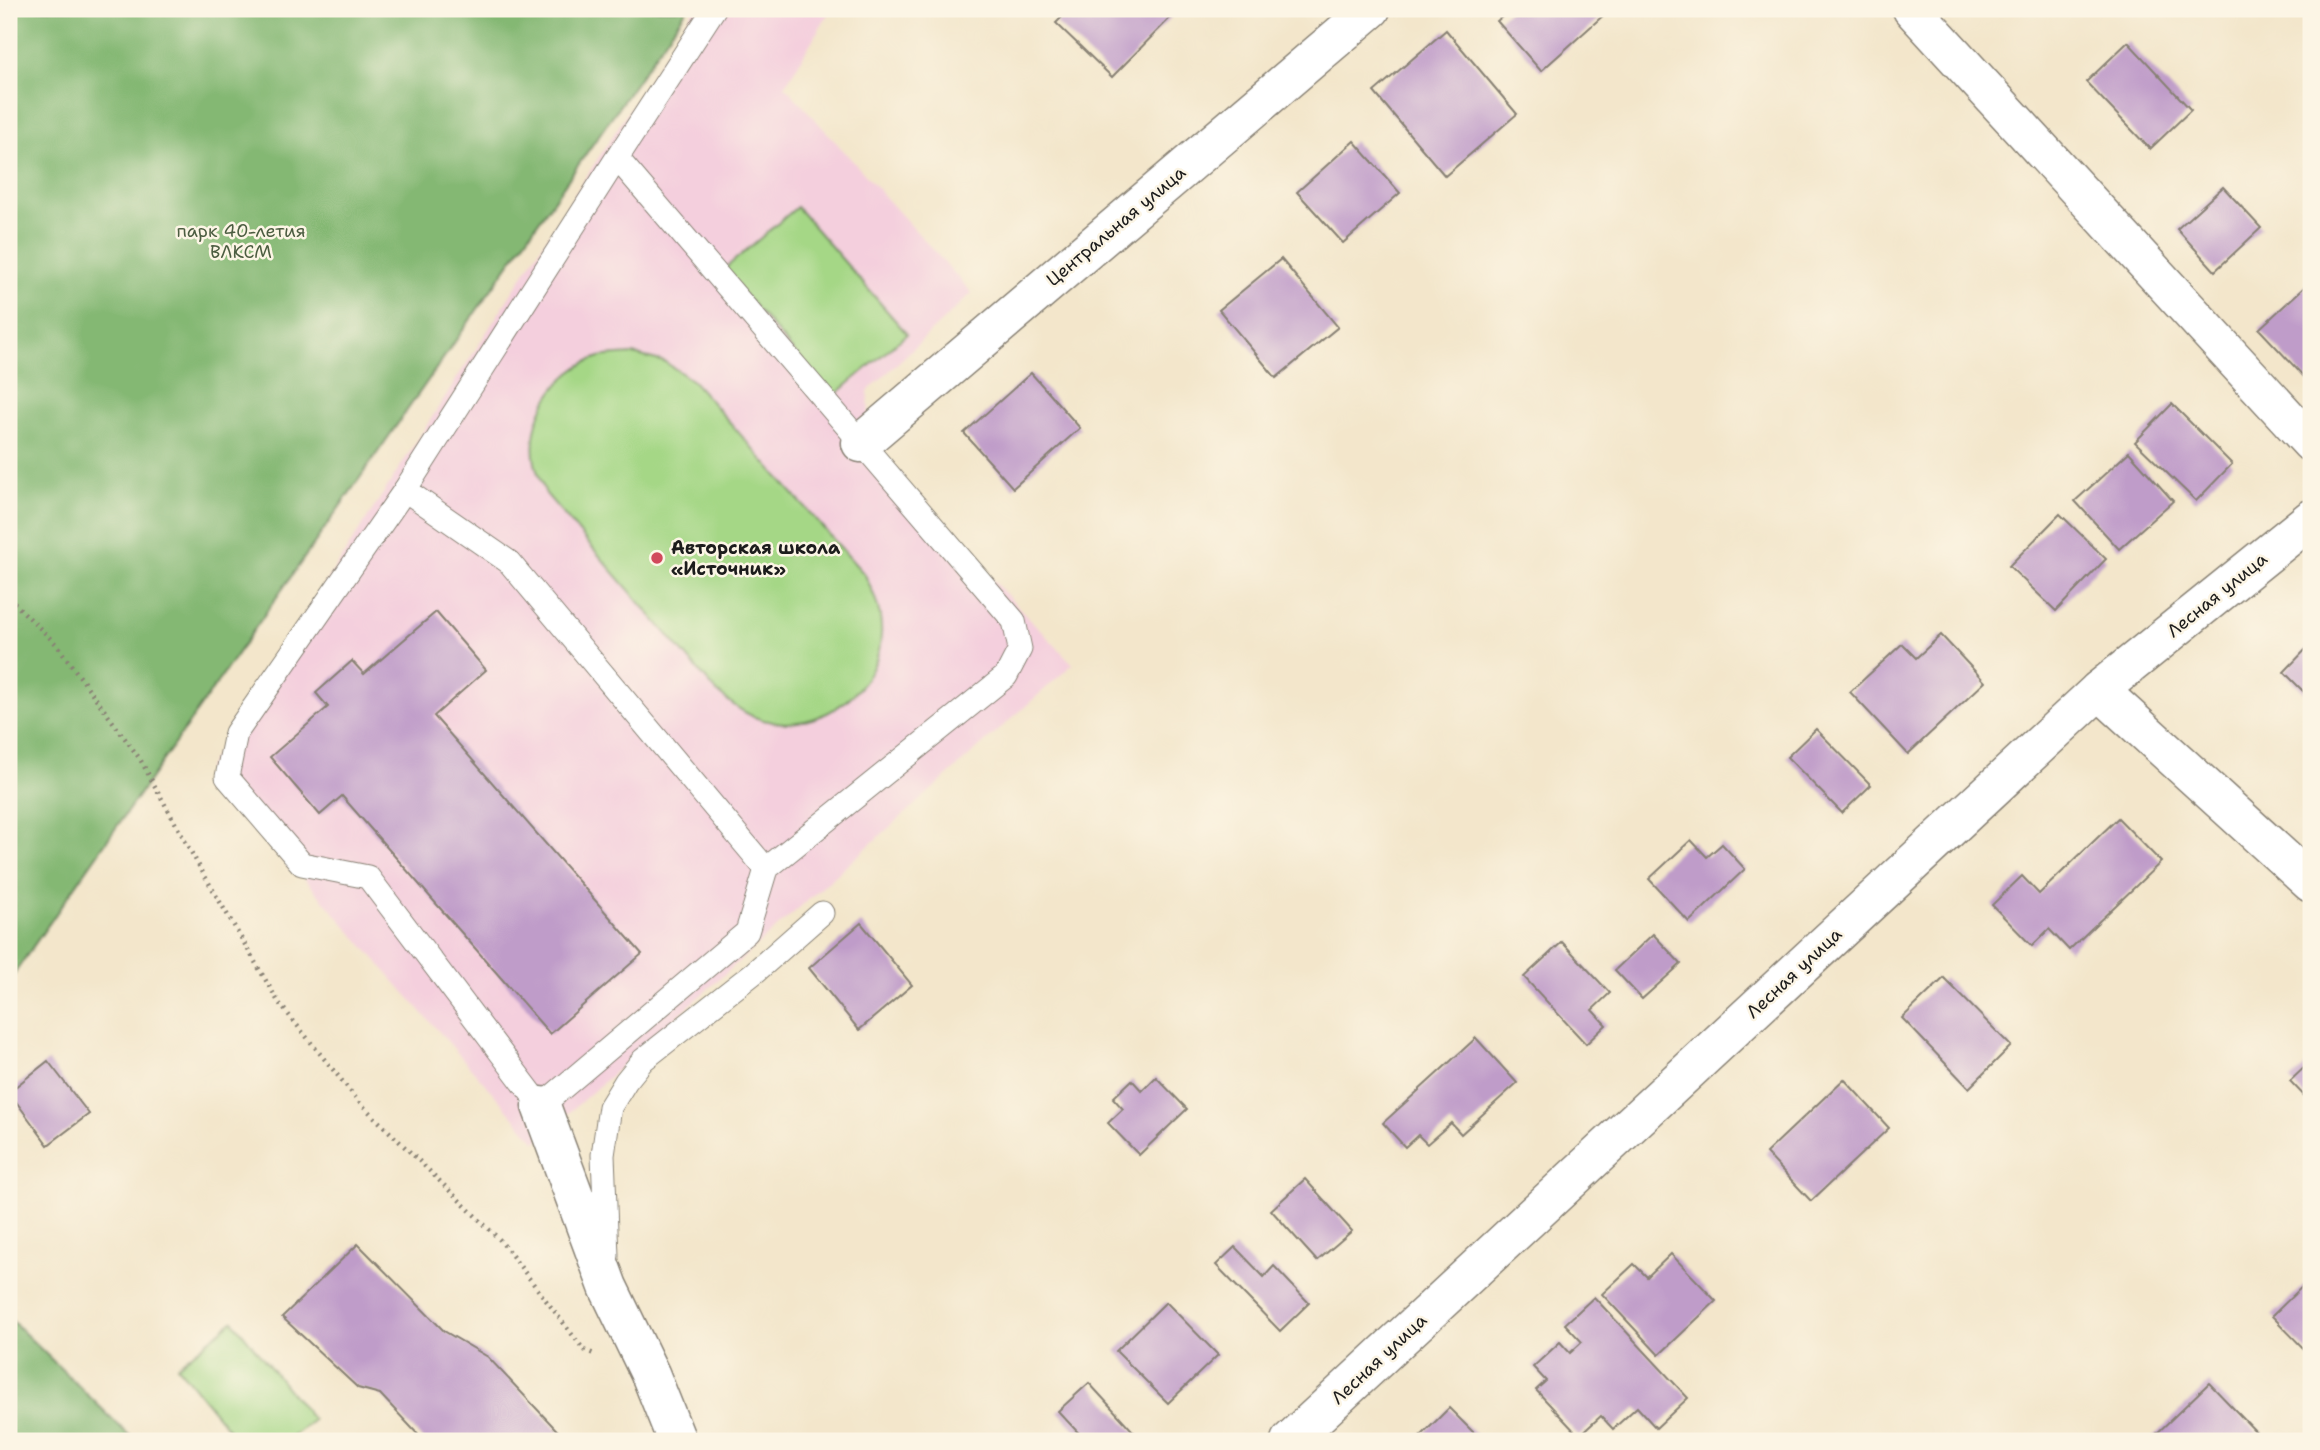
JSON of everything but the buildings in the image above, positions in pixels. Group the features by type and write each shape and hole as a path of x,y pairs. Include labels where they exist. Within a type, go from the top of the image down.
{"street":[{"name":"Центральная улица","path":"861,443 1371,9"},
{"path":"1912,9 2311,443"},
{"name":"Лесная улица","path":"1290,1441 2099,690 2311,519"},
{"path":"2099,690 2311,883"},
{"path":"541,1106 608,1287 651,1376 677,1441"}],"lane":[{"path":"617,158 1014,621 1020,649 1006,676 766,869 747,932 541,1106 368,877 302,864 226,777 236,733 405,490 617,158 714,9"},
{"path":"405,490 509,562 766,869"},
{"path":"608,1287 603,1155 610,1107 625,1081 643,1060 755,972 822,913"}],"path":[{"path":"9,598 56,644 140,759 279,1003 360,1103 500,1240 583,1350 651,1376"}],"shaded area":[{"name":"Авторская школа «Источник»","path":"694,9 831,9 785,86 972,293 868,391 870,452 1073,664 536,1142 207,768"}],"green space":[{"name":"парк 40-летия ВЛКСМ","path":"9,9 687,9 9,981"},
{"path":"797,207 907,334 833,397 723,270"},
{"path":"633,354 665,362 693,381 865,575 879,612 879,648 872,669 860,687 845,702 826,713 806,721 785,723 756,718 728,701 717,692 546,494 536,467 533,446 540,413 548,398 570,372 584,363 600,357"},
{"path":"9,1318 135,1441 9,1441"},
{"path":"233,1321 313,1420 287,1441 238,1441 177,1366"}],"place":[{"name":"Авторская школа «Источник»","path":"657,558"}]}
